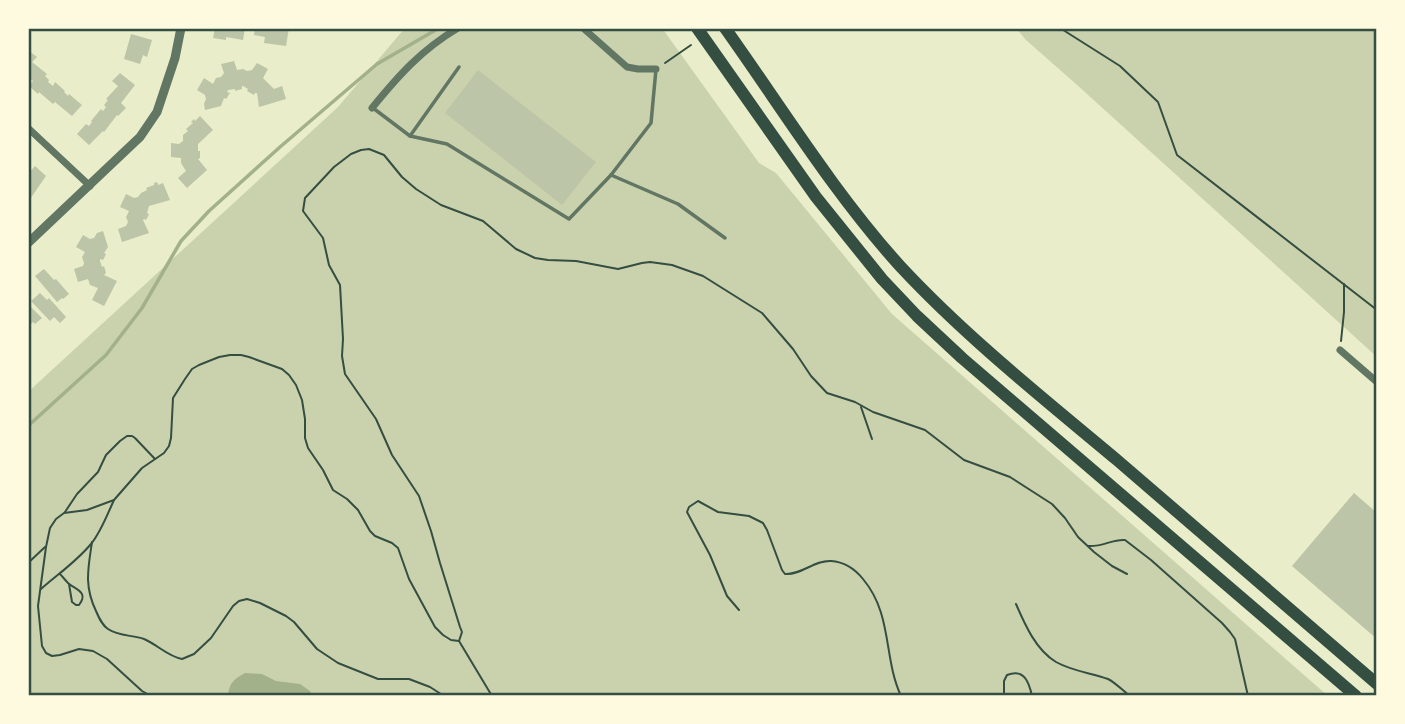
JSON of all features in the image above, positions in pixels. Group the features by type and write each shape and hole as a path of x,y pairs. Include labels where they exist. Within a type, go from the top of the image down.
{"main road":[{"path":"697,28 816,197 899,296 979,373 1356,696"},
{"path":"724,28 849,204 931,298 1045,400 1377,684"}],"street":[{"path":"28,243 140,137 157,112 175,58 181,28"},
{"path":"372,107 402,71 436,41 458,28"},
{"path":"583,28 627,67 656,69"},
{"path":"28,128 90,186"},
{"path":"1340,350 1377,382"}],"lane":[{"path":"410,136 459,67"},
{"path":"372,107 410,136 447,144 569,219 611,175 651,123 656,69"},
{"path":"611,175 677,204 725,238"}],"path":[{"path":"1060,28 1121,66 1158,102 1177,155 1377,310"},
{"path":"656,69 691,45"},
{"path":"492,696 459,641 460,626 419,496 392,455 371,410 345,374 340,285 329,265 323,238 303,211 305,198 334,167 351,154 365,149 384,155 416,189 441,205 483,221 516,249 535,258 576,261 618,269 650,262 672,265 703,276 762,313 827,393 925,430 964,460 1001,473 1028,488 1052,505 1087,545 1112,566 1127,574"},
{"path":"1340,350 1344,283"},
{"path":"40,589 76,560 92,542 114,500 142,468 169,446 173,398 192,369 219,357 240,355 282,369 296,385 302,400 308,448 333,490 358,510 375,536 393,543 398,548 409,579 435,627 451,640 459,641"},
{"path":"861,406 872,439"},
{"path":"151,696 107,659 93,652 79,649 52,656 46,653 42,646 38,606 50,528 98,472 106,455 120,441 132,436 155,459"},
{"path":"64,513 87,510 114,500"},
{"path":"739,610 727,596 710,555 687,512 698,501 718,512 749,516 763,523 785,574 829,561 856,570 878,604 888,637 891,667 901,696"},
{"path":"1087,545 1100,546 1125,540 1222,623 1235,639 1248,696"},
{"path":"92,542 87,572 88,589 100,621 107,629 150,642 167,654 182,659 194,654 211,638 233,606 247,599 286,616 317,649 338,663 377,679 409,679 444,696"},
{"path":"28,563 46,547"},
{"path":"60,573 69,584 81,592 83,600 79,605 72,602 69,584"},
{"path":"1016,604 1036,642 1045,653 1065,666 1110,680 1129,696"},
{"path":"1004,696 1004,681 1007,675 1013,673 1025,677 1032,696"}],"shaded area":[{"path":"405,28 662,28 759,163 776,173 892,314 1328,696 28,696 28,392 338,107"},
{"path":"1016,28 1377,28 1377,357 1026,40"},
{"path":"245,673 262,674 276,681 300,684 313,696 228,696 233,682"}],"building":[{"path":"215,28 245,28 243,40 213,38"},
{"path":"255,28 289,28 286,46 264,43 265,37 254,35"},
{"path":"131,34 152,40 147,57 143,55 140,64 124,59"},
{"path":"28,50 37,57 32,62 47,74 45,76 48,82 53,86 55,82 68,96 69,94 82,105 72,116 29,86 33,81 28,77"},
{"path":"234,61 237,70 252,70 257,63 268,69 263,78 274,89 282,86 286,99 259,107 257,93 254,95 242,86 242,89 235,91 228,90 230,93 221,106 205,110 205,95 197,90 204,78 213,84 216,78 224,73 221,64"},
{"path":"478,70 596,162 562,205 445,113"},
{"path":"120,73 135,85 121,103 126,108 89,145 77,134 86,124 89,126 101,109 103,111 106,107 106,99 118,86 112,81"},
{"path":"200,116 213,130 198,144 198,159 207,170 187,188 178,178 186,171 181,158 171,157 171,143 179,144 183,141 183,135 188,131 186,129"},
{"path":"35,166 46,176 28,202 28,174"},
{"path":"157,182 158,185 163,183 170,200 149,206 149,214 146,220 143,220 149,233 122,242 118,229 126,226 128,222 126,217 129,211 120,207 126,194 138,197 146,188"},
{"path":"103,231 108,247 103,260 100,261 106,273 104,275 117,281 104,306 92,300 98,288 90,285 88,279 78,282 74,269 84,263 82,257 85,252 76,247 83,235 90,239"},
{"path":"44,269 69,294 63,299 57,302 35,276"},
{"path":"40,293 47,300 49,298 66,317 60,323 54,317 50,321 31,301"},
{"path":"30,306 42,318 29,326 28,308"},
{"path":"1354,493 1377,513 1377,639 1292,566"}],"waterway":[{"path":"28,426 106,355 142,308 181,241 209,211 377,64 439,28"}]}
